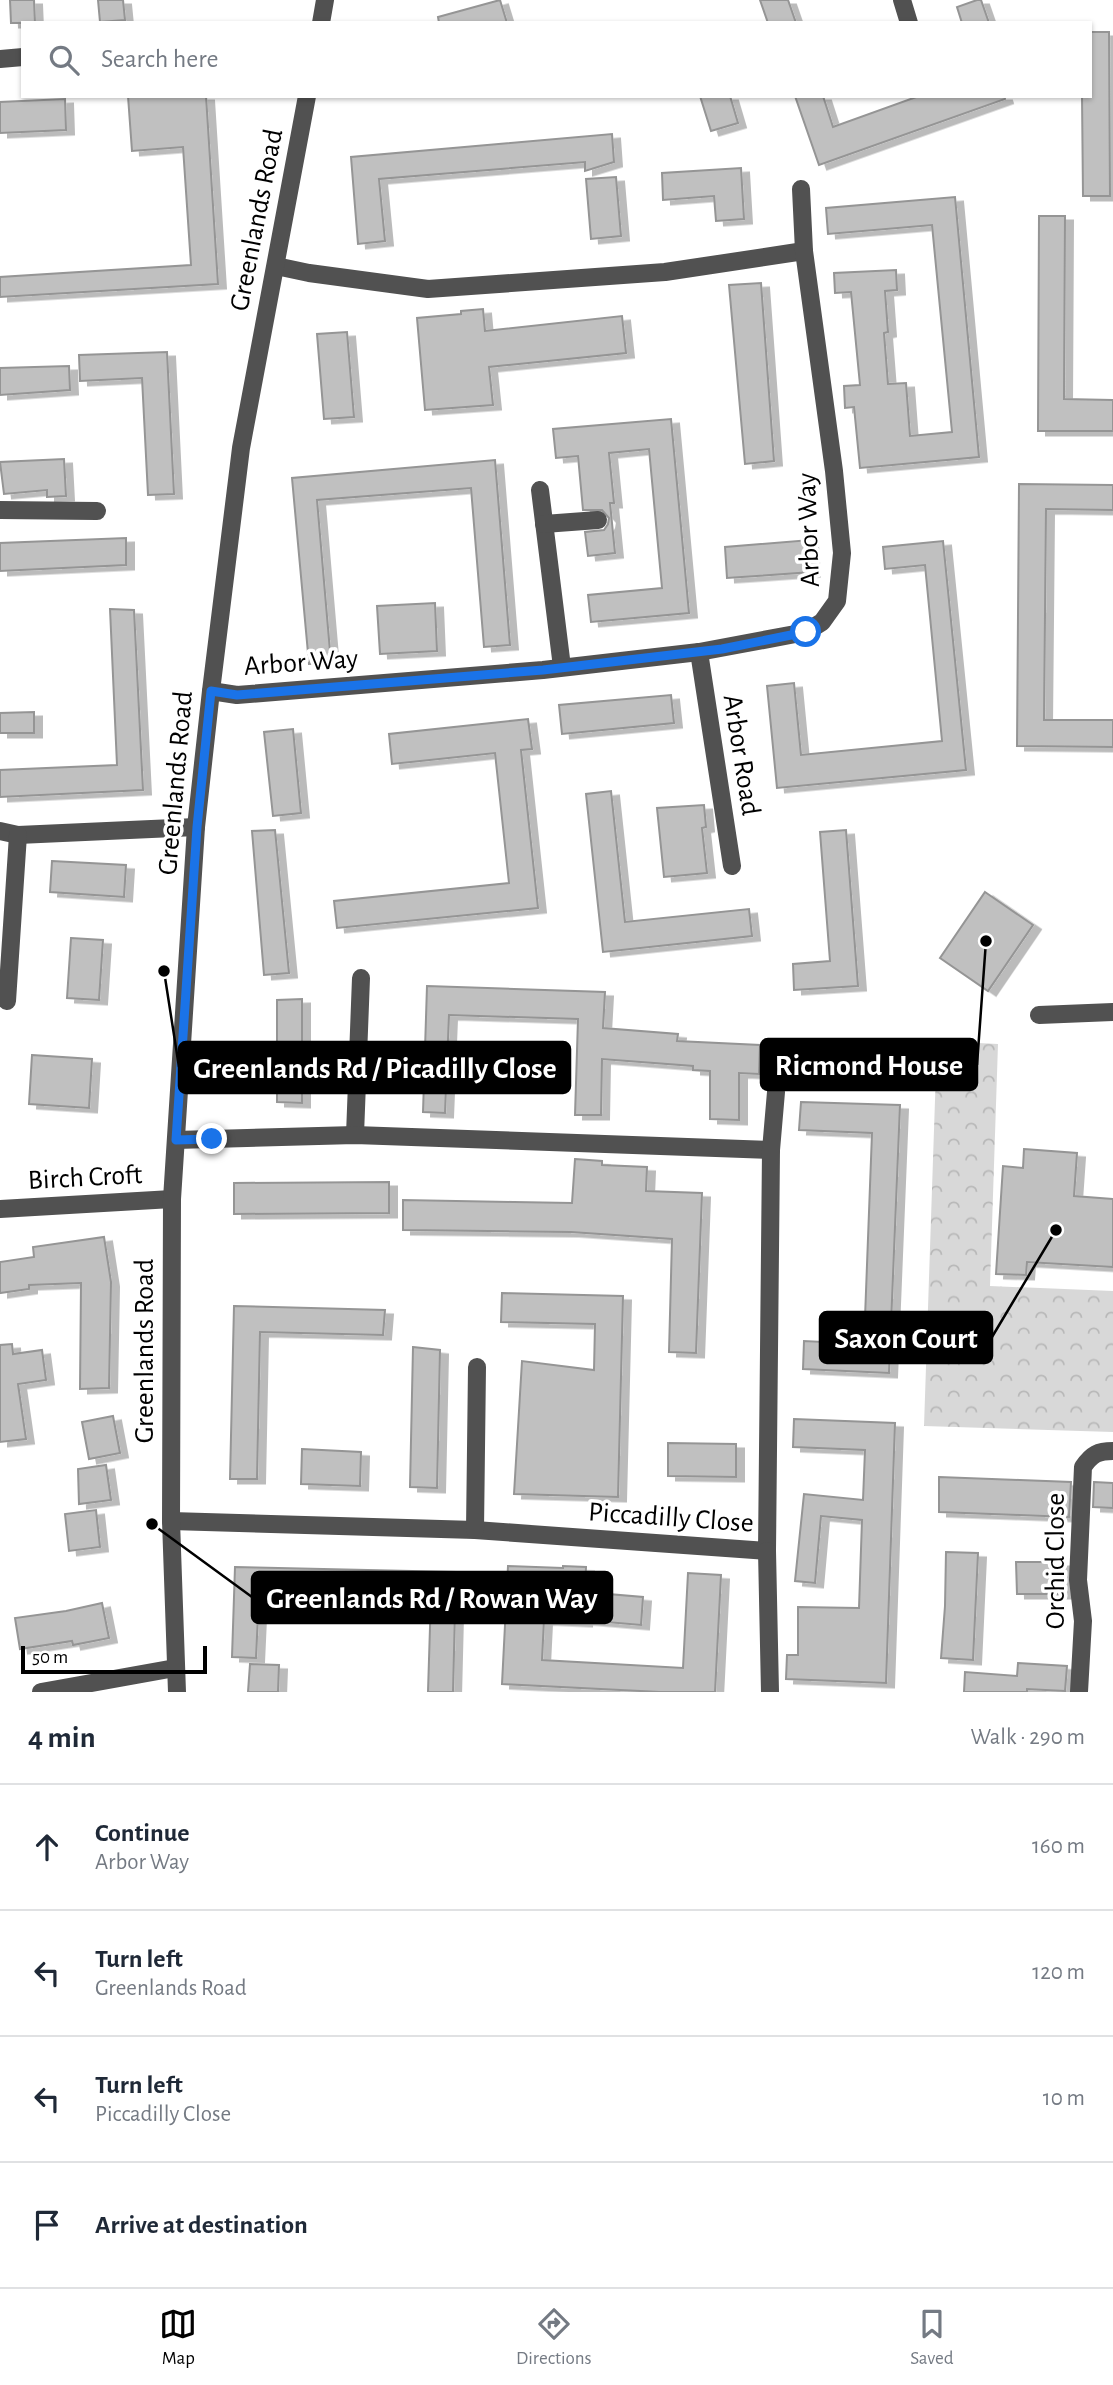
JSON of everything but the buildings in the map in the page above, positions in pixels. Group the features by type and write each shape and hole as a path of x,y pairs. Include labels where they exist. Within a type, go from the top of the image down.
{"street":[{"path":"321,21 325,0"},
{"path":"902,0 908,21"},
{"path":"0,59 21,57"},
{"name":"Greenlands Road","path":"177,1692 171,1521 172,1199 197,827 241,448 307,98"},
{"name":"Arbor Way","path":"211,691 237,695 562,667 699,652 806,632 822,622 838,601 842,553 804,251 801,188"},
{"path":"276,266 428,289 665,272 804,251"},
{"path":"540,490 562,667"},
{"path":"0,510 97,511"},
{"path":"544,524 598,520"},
{"name":"Arbor Road","path":"699,652 732,866"},
{"path":"6,1001 9,833 197,827"},
{"path":"355,1135 361,978"},
{"path":"1039,1015 1113,1012"},
{"name":"Piccadilly Close","path":"171,1521 475,1530 767,1551 771,1150 776,1092"},
{"path":"176,1140 355,1135 771,1150"},
{"name":"Birch Croft","path":"0,1209 172,1199"},
{"path":"475,1530 477,1367"},
{"name":"Orchid Close","path":"1079,1692 1083,1621 1078,1580 1083,1466 1091,1455 1113,1451"},
{"path":"767,1551 771,1692"},
{"path":"41,1692 175,1668"}],"green space":[{"path":"937,1041 998,1044 990,1286 1113,1291 1113,1432 924,1426"}],"place":[{"name":"Ricmond House","path":"986,941"},
{"name":"Greenlands Rd / Picadilly Close","path":"164,971"},
{"name":"Saxon Court","path":"1056,1230"},
{"name":"Greenlands Rd / Rowan Way","path":"152,1524"}],"route":[{"path":"212,1139 176,1140 197,827 211,691 237,695 543,670 722,649 806,632"}]}
